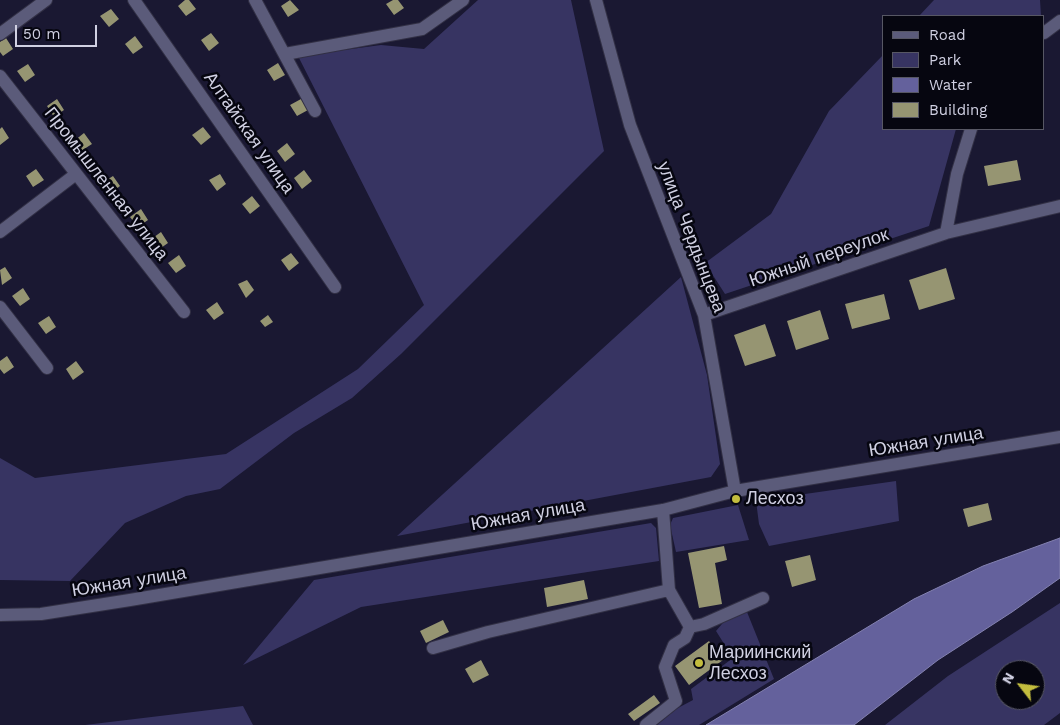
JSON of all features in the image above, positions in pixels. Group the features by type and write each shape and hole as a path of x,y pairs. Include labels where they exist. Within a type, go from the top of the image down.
{"street":[{"path":"0,34 46,0"},
{"name":"Алтайская улица","path":"134,0 335,287"},
{"path":"255,0 315,111"},
{"path":"285,54 422,29 463,0"},
{"name":"улица Чердынцева","path":"596,0 630,125 704,315 735,491"},
{"path":"1045,32 1060,21"},
{"name":"Промышленная улица","path":"0,76 184,312"},
{"path":"946,233 957,174 971,130"},
{"path":"0,232 76,174"},
{"name":"Южный переулок","path":"704,315 946,233 1060,206"},
{"path":"0,307 47,368"},
{"name":"Южная улица","path":"0,615 41,614 130,600 663,510 735,491 1060,437"},
{"path":"663,510 669,590 690,627"},
{"path":"433,648 488,632 669,590"},
{"path":"690,627 704,624 763,598"},
{"path":"646,725 676,701 665,667 674,645 685,638 690,627"}],"green space":[{"path":"478,0 571,0 604,151 401,354 352,398 294,433 220,489 186,496 125,523 70,581 0,580 0,458 35,478 226,454 358,369 424,305 298,56 381,45 424,49"},
{"path":"934,0 1040,0 1041,15 920,15"},
{"path":"882,56 882,130 956,130 929,226 725,294 705,263 771,214 829,111"},
{"path":"681,277 707,375 720,464 711,477 397,536"},
{"path":"896,481 899,521 769,546 759,524 756,501"},
{"path":"738,505 749,540 676,552 670,525 673,518"},
{"path":"651,523 656,528 659,561 361,607 243,665 314,580"},
{"path":"1060,603 1060,713 1044,725 885,725 948,676"},
{"path":"747,612 774,679 699,725 657,725 676,709 693,700 691,689 733,658 716,631 727,618"},
{"path":"243,706 253,725 85,725"}],"water":[{"path":"1060,538 1060,578 938,660 854,725 706,725 914,599 983,566"}],"building":[{"path":"185,0 189,0 196,9 186,16 178,6"},
{"path":"290,0 299,10 288,17 281,6"},
{"path":"393,0 398,0 404,8 394,15 386,4"},
{"path":"111,9 119,19 109,27 100,16"},
{"path":"211,33 219,43 209,51 201,40"},
{"path":"135,36 143,47 133,54 125,44"},
{"path":"6,38 13,49 3,56 0,52 0,42"},
{"path":"278,63 285,75 274,81 267,70"},
{"path":"28,64 35,75 25,82 17,71"},
{"path":"57,99 64,110 54,117 47,106"},
{"path":"301,99 308,110 297,116 290,105"},
{"path":"2,127 9,138 0,145 0,129"},
{"path":"203,127 211,137 201,145 192,135"},
{"path":"84,133 92,144 81,151 74,141"},
{"path":"287,143 295,154 285,162 277,151"},
{"path":"1017,160 1021,180 988,186 984,166"},
{"path":"36,169 44,180 33,187 26,176"},
{"path":"304,170 312,181 302,189 294,178"},
{"path":"220,174 226,184 217,191 209,180"},
{"path":"113,176 120,186 110,194 102,183"},
{"path":"252,196 260,206 250,214 242,204"},
{"path":"141,209 148,220 138,227 130,217"},
{"path":"161,232 168,243 158,250 150,240"},
{"path":"291,253 299,263 289,271 281,260"},
{"path":"179,255 186,266 176,273 168,263"},
{"path":"5,267 12,278 2,285 0,270"},
{"path":"946,268 955,299 919,310 909,280"},
{"path":"247,280 254,290 246,298 238,284"},
{"path":"23,288 30,299 20,306 12,296"},
{"path":"884,294 890,319 852,329 845,304"},
{"path":"217,302 224,313 214,320 206,310"},
{"path":"820,310 829,339 796,350 787,321"},
{"path":"268,315 273,322 265,327 260,321"},
{"path":"49,316 56,327 46,334 38,323"},
{"path":"765,324 776,356 745,366 734,335"},
{"path":"7,356 14,367 4,374 0,369 0,361"},
{"path":"76,361 84,372 73,380 66,369"},
{"path":"988,503 992,520 968,527 963,509"},
{"path":"724,546 727,560 715,563 722,604 699,608 688,553"},
{"path":"810,555 816,580 792,587 785,561"},
{"path":"584,580 588,599 547,607 544,588"},
{"path":"443,620 449,632 426,643 420,631"},
{"name":"Мариинский Лесхоз","path":"709,641 723,660 689,685 675,666"},
{"path":"481,660 489,675 473,683 465,669"},
{"path":"654,695 660,703 634,721 628,714"}],"place":[{"name":"Лесхоз","path":"736,499"},
{"name":"Мариинский Лесхоз","path":"699,663"}]}
